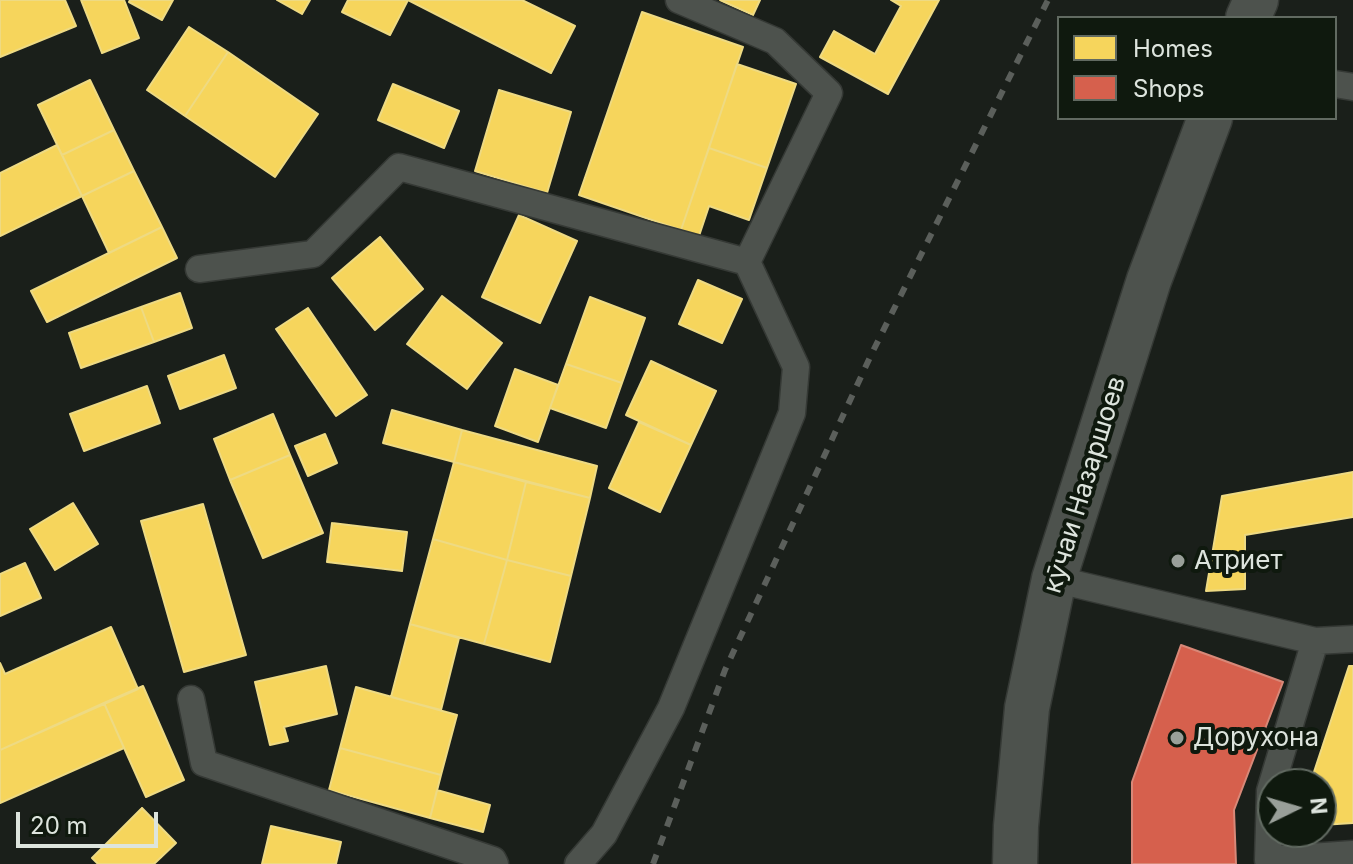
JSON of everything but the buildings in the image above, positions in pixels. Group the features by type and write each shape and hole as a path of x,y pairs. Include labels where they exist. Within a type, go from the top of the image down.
{"street":[{"name":"кӯчаи Назаршоев","path":"1015,864 1027,708 1054,579 1149,280 1209,120"}],"lane":[{"path":"679,0 775,41 829,93 747,262"},
{"path":"199,269 313,254 399,167 747,262 796,367 792,413 671,708 604,834 578,864"},
{"path":"1054,579 1315,641 1353,639"},
{"path":"1315,641 1270,791 1268,860 1353,854"},
{"path":"191,699 204,763 493,860 495,864"}],"railway":[{"path":"653,864 725,670 872,353 1048,0"}],"place":[{"name":"Атриет","path":"1178,561"},
{"name":"Дорухона","path":"1177,738"}]}
